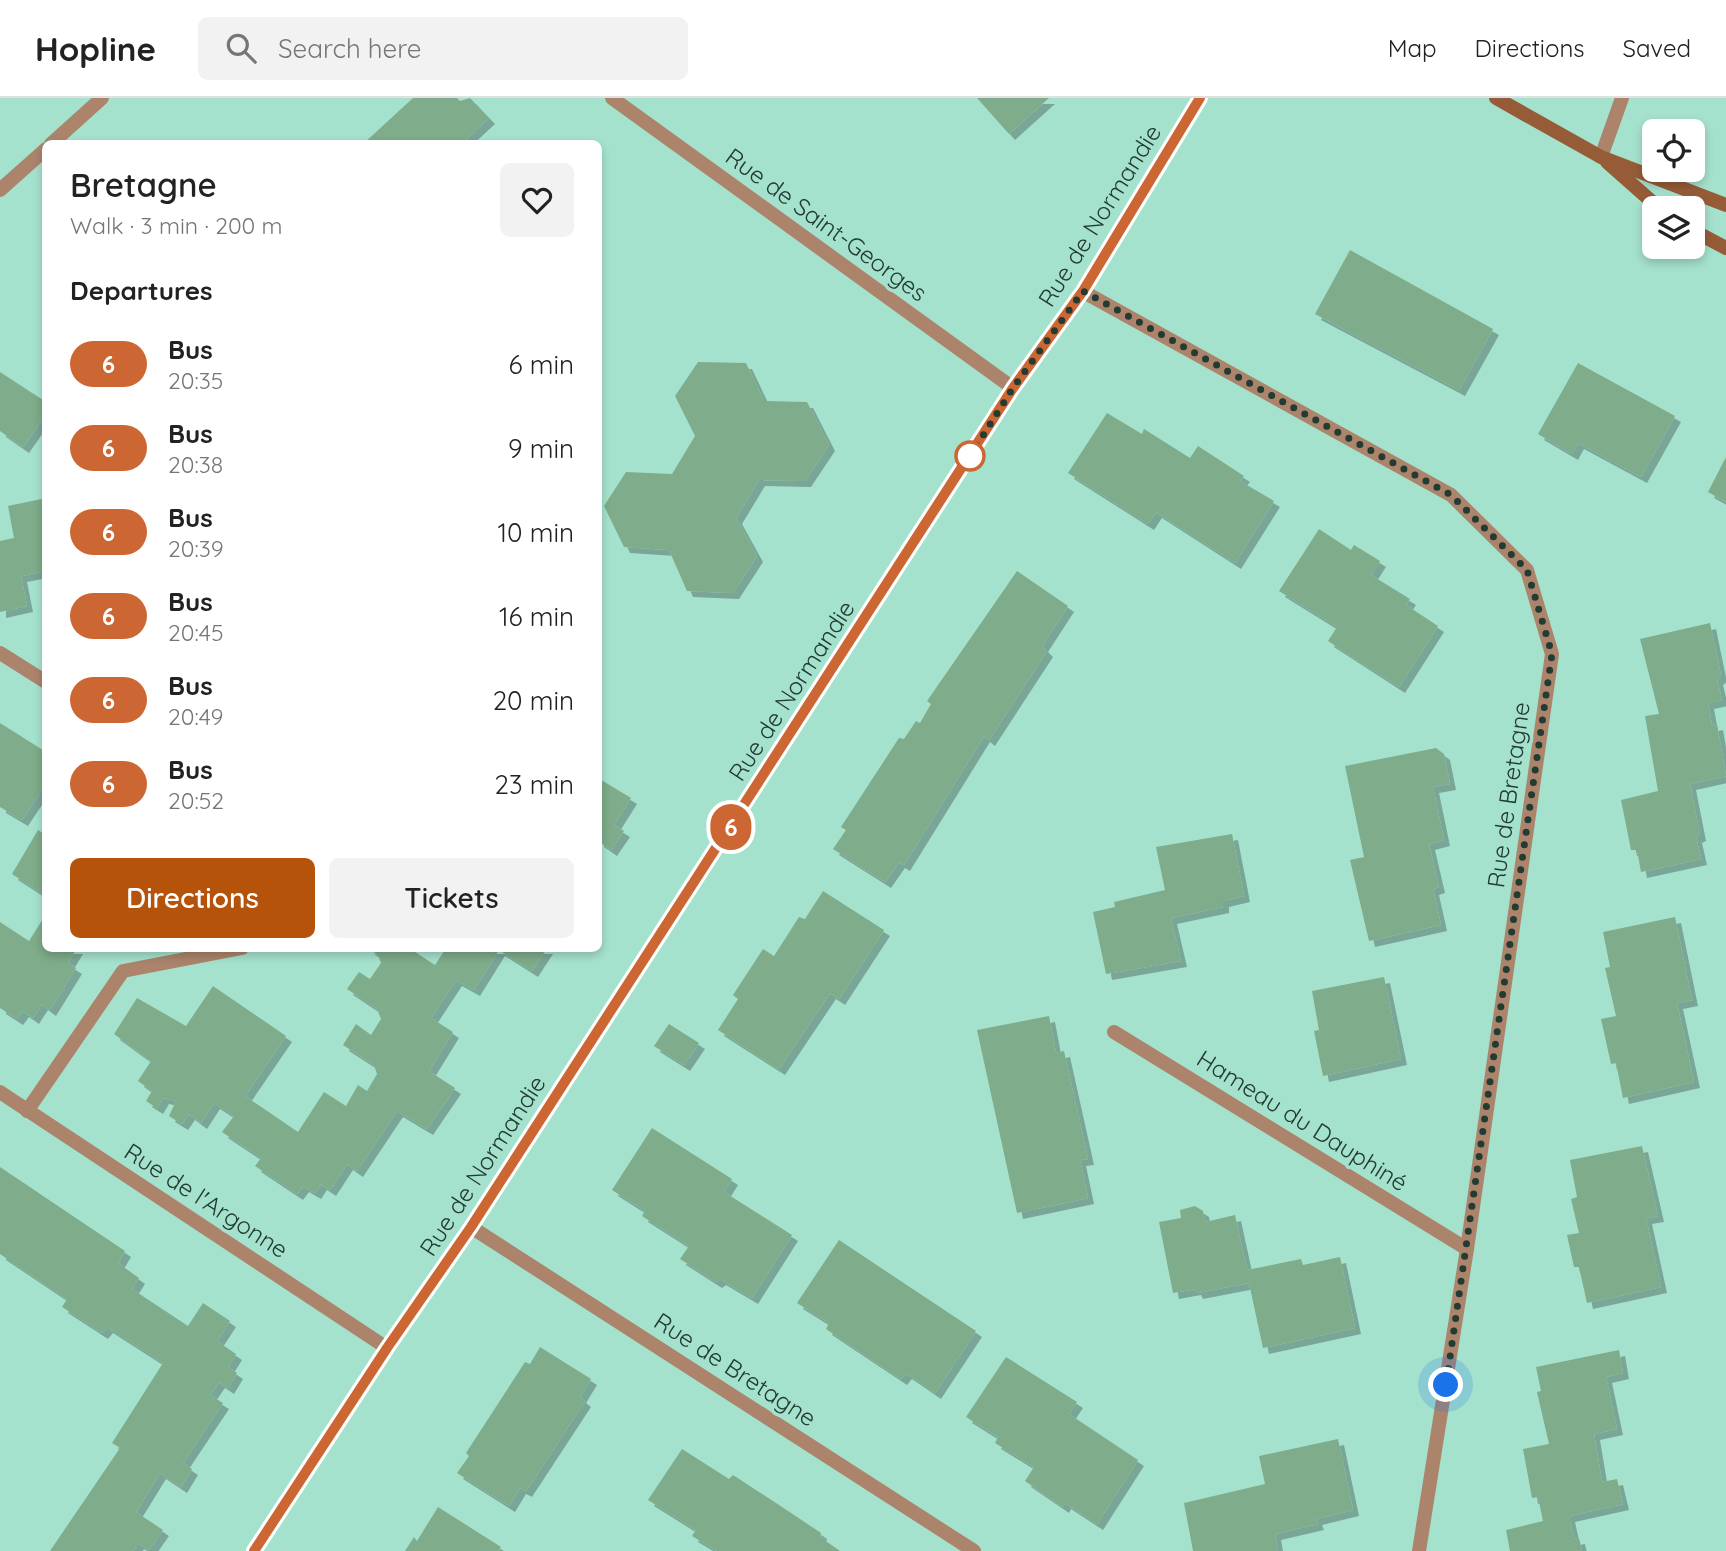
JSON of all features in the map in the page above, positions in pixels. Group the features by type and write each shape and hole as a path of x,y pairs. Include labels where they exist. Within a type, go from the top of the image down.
{"street":[{"path":"55,140 102,98"},
{"name":"Rue de Saint-Georges","path":"612,98 1013,388"},
{"name":"Rue de Normandie","path":"254,1551 387,1348 471,1227 1013,388 1083,291 1200,98"},
{"path":"1496,98 1601,157 1726,205"},
{"path":"1601,157 1622,98"},
{"path":"0,190 42,153"},
{"path":"1601,157 1645,196"},
{"path":"1705,237 1726,248"},
{"name":"Rue de Bretagne","path":"1083,291 1451,495 1527,570 1552,654 1467,1249 1419,1551"},
{"path":"0,653 42,679"},
{"path":"27,1111 123,971 221,952"},
{"name":"Hameau du Dauphiné","path":"1114,1032 1467,1249"},
{"name":"Rue de l'Argonne","path":"0,1092 387,1348"},
{"name":"Rue de Bretagne","path":"471,1227 974,1551"}],"building":[{"path":"413,98 457,98 460,101 470,98 489,118 465,140 367,140"},
{"path":"977,98 1049,98 1009,134"},
{"path":"1350,250 1493,329 1459,390 1315,314"},
{"path":"698,362 746,363 764,401 807,402 829,445 805,481 759,480 736,518 757,556 733,593 687,591 669,550 624,547 604,506 626,472 672,474 695,436 675,396"},
{"path":"1578,363 1675,416 1641,477 1578,443 1572,454 1538,434"},
{"path":"0,372 42,399 42,420 23,447 0,431"},
{"path":"1107,413 1142,434 1144,429 1190,458 1198,446 1244,476 1240,481 1274,501 1235,563 1156,512 1148,524 1068,473"},
{"path":"1726,457 1726,502 1708,492"},
{"path":"42,499 42,572 21,576 27,606 0,612 0,541 14,538 8,506"},
{"path":"1319,529 1351,550 1354,545 1380,561 1371,575 1410,599 1406,605 1438,626 1399,687 1328,641 1337,627 1279,591"},
{"path":"1017,571 1068,606 1042,646 1047,651 989,740 984,736 904,865 899,862 885,882 833,849 846,830 841,827 899,738 904,739 916,721 920,723 931,704 927,701"},
{"path":"1710,623 1721,676 1717,679 1722,700 1708,703 1712,725 1717,724 1726,776 1690,784 1700,835 1696,837 1701,859 1641,872 1637,850 1631,850 1621,800 1658,791 1645,716 1659,714 1640,639"},
{"path":"0,723 42,749 42,790 22,820 0,807"},
{"path":"1436,748 1444,754 1450,784 1433,787 1444,840 1429,844 1439,887 1433,889 1441,925 1369,941 1350,860 1364,857 1345,766"},
{"path":"602,780 631,798 614,825 624,831 611,850 602,844"},
{"path":"38,830 42,832 42,893 12,874"},
{"path":"1232,834 1244,896 1223,901 1223,907 1171,918 1181,961 1106,974 1093,912 1115,907 1114,902 1165,890 1156,847"},
{"path":"823,891 884,930 839,999 830,993 779,1069 718,1030 738,999 733,995 763,949 774,956 799,917 805,919"},
{"path":"1675,917 1692,1000 1677,1003 1694,1082 1623,1098 1616,1063 1611,1064 1601,1019 1616,1016 1605,968 1610,967 1603,932"},
{"path":"42,920 42,952 75,952 68,963 76,968 50,1010 42,1004 33,1018 23,1011 17,1019 0,1008 0,922 29,941"},
{"path":"374,952 415,952 435,965 443,952 498,952 474,990 456,980 431,1018 453,1032 429,1071 455,1088 427,1129 397,1111 357,1171 347,1164 330,1190 321,1184 315,1193 303,1186 297,1194 255,1166 261,1158 222,1132 234,1116 214,1103 201,1123 189,1114 182,1124 169,1116 176,1101 163,1098 157,1108 146,1101 152,1091 138,1081 151,1061 114,1034 137,998 186,1026 213,986 286,1036 245,1096 298,1132 324,1092 346,1106 358,1085 367,1091 377,1074 374,1065 343,1045 356,1024 371,1035 381,1019 377,1009 347,989 359,972 370,979 381,963"},
{"path":"502,952 544,952 532,971"},
{"path":"1384,977 1401,1059 1323,1076 1314,1031 1319,1030 1312,991"},
{"path":"1049,1016 1056,1053 1064,1051 1088,1159 1080,1160 1088,1198 1017,1213 977,1030"},
{"path":"669,1024 699,1043 684,1065 654,1046"},
{"path":"652,1128 732,1179 724,1192 792,1235 752,1298 720,1279 716,1282 680,1259 689,1246 642,1216 645,1211 612,1190"},
{"path":"1642,1146 1658,1216 1646,1218 1661,1287 1587,1303 1579,1267 1574,1267 1567,1235 1579,1233 1571,1199 1577,1197 1570,1160"},
{"path":"0,1167 125,1251 118,1263 139,1278 132,1289 188,1326 203,1303 230,1321 217,1341 236,1354 228,1367 237,1373 228,1388 219,1382 210,1395 223,1403 183,1463 192,1469 181,1487 160,1473 136,1512 163,1530 149,1550 138,1543 133,1551 50,1551 120,1448 112,1443 163,1363 107,1327 102,1333 62,1307 67,1299 0,1254"},
{"path":"1195,1206 1203,1211 1205,1222 1235,1215 1247,1270 1301,1259 1303,1265 1340,1257 1355,1328 1263,1348 1249,1283 1197,1293 1195,1289 1173,1293 1159,1222 1181,1218 1180,1210"},
{"path":"839,1240 976,1331 935,1393 906,1373 901,1379 826,1329 829,1323 797,1303"},
{"path":"540,1347 591,1379 580,1397 585,1401 526,1491 520,1488 509,1506 457,1473 469,1456 466,1453 525,1362 530,1364"},
{"path":"1619,1350 1623,1373 1606,1377 1617,1429 1594,1434 1602,1482 1617,1479 1623,1504 1569,1516 1574,1539 1579,1538 1582,1551 1510,1551 1506,1530 1543,1521 1538,1497 1532,1498 1523,1449 1549,1444 1537,1392 1541,1391 1536,1367"},
{"path":"1006,1357 1077,1402 1069,1414 1138,1460 1097,1524 1065,1503 1063,1507 1025,1481 1034,1467 995,1443 998,1437 966,1417"},
{"path":"1338,1439 1353,1510 1316,1519 1318,1524 1275,1534 1278,1551 1193,1551 1184,1503 1265,1484 1259,1456"},
{"path":"682,1449 729,1479 733,1475 821,1533 820,1537 840,1551 717,1551 692,1536 696,1530 648,1500"},
{"path":"438,1507 501,1547 498,1551 405,1551 414,1537 417,1541"}],"bus line":[{"name":"6","path":"254,1551 387,1348 471,1227 1013,388 1083,291 1200,98"}],"route":[{"path":"970,456 1013,388 1083,291 1451,495 1527,570 1552,654 1446,1385"}]}
